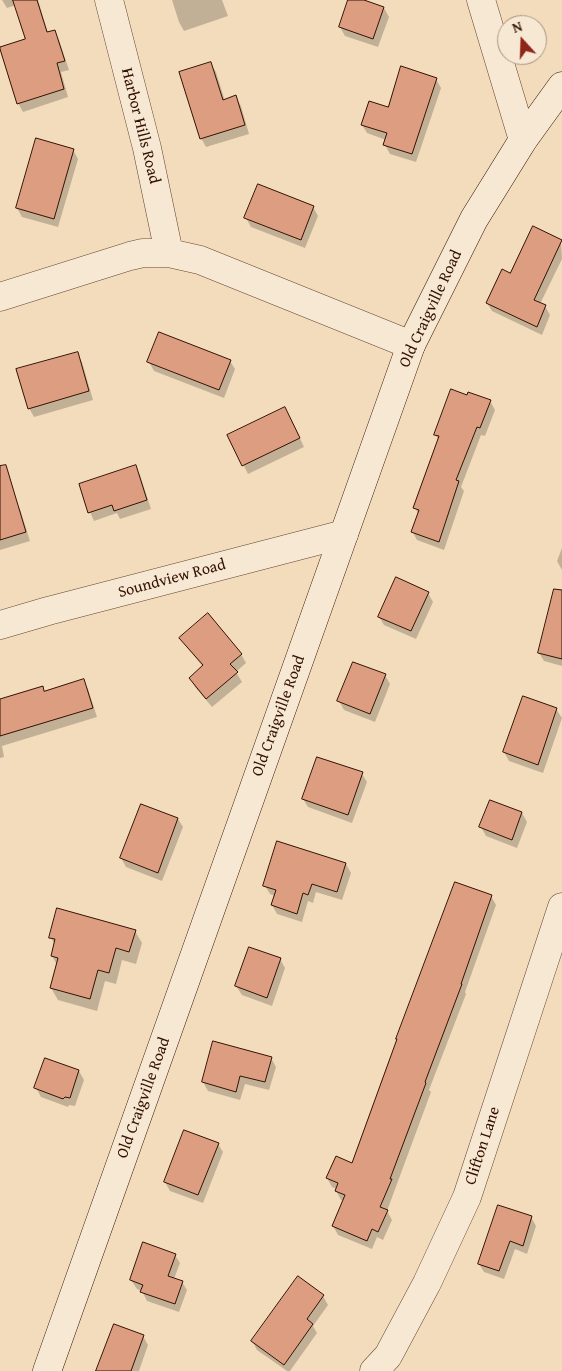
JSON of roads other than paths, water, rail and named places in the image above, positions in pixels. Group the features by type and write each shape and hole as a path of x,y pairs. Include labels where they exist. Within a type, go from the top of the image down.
{"street":[{"name":"Harbor Hills Road","path":"109,0 147,148 169,253"},
{"path":"481,0 523,140"},
{"name":"Old Craigville Road","path":"47,1371 411,345 470,227 499,176 562,86"},
{"path":"0,297 130,256 143,253 169,253 200,260 411,345"},
{"name":"Soundview Road","path":"0,625 344,534"},
{"name":"Clifton Lane","path":"374,1371 388,1356 418,1299 466,1197 562,907"}]}
